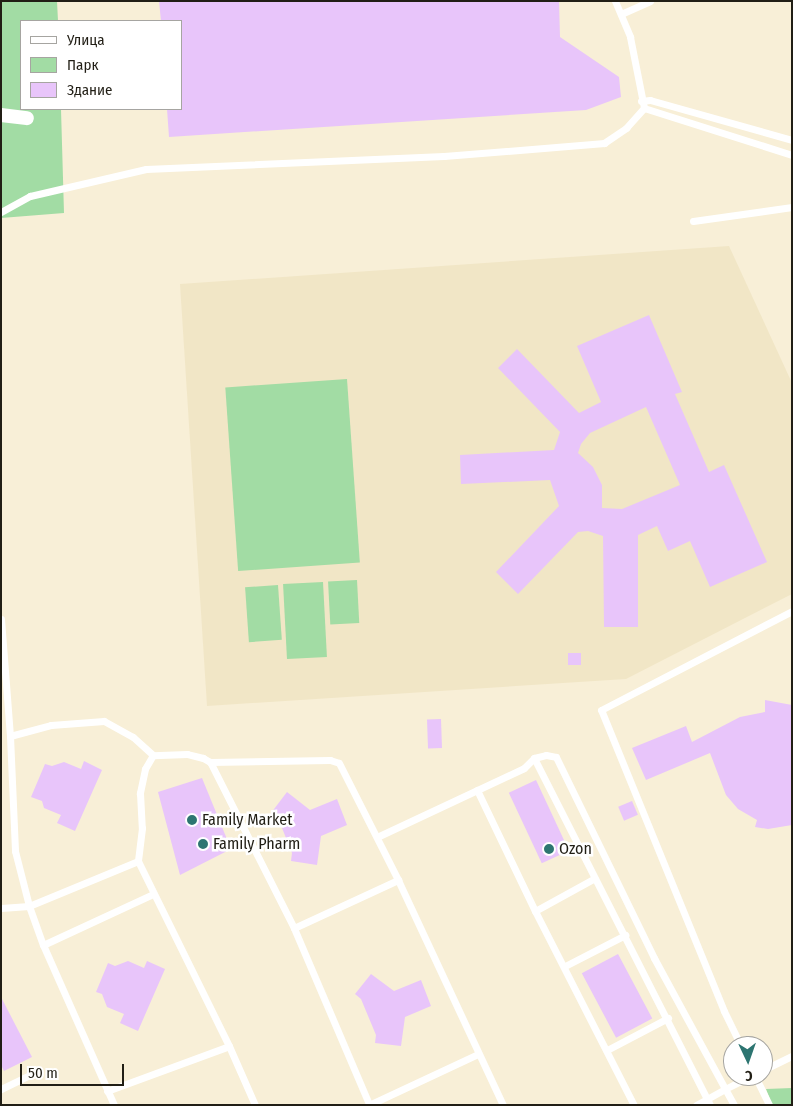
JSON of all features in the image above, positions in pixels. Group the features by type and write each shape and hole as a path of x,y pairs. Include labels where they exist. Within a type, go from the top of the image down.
{"street":[{"path":"1,115 27,118"}],"lane":[{"path":"616,1 630,37 643,104"},
{"path":"621,14 650,1"},
{"path":"1,212 30,196 146,169 444,156 604,143 626,128 643,104 650,100 792,140"},
{"path":"643,104 792,155"},
{"path":"693,221 792,207"},
{"path":"736,1036 724,1011 601,710 792,612"},
{"path":"1,619 10,736 15,851 29,906 42,945 114,1105"},
{"path":"10,736 51,725 104,721 134,737 153,755 187,754 210,762 294,928 369,1104 478,1054"},
{"path":"153,755 145,769 140,793 142,828 138,861 229,1046 255,1105"},
{"path":"377,837 524,768 534,758 546,755 556,758 654,958 734,1105"},
{"path":"534,758 668,1018 709,1102"},
{"path":"210,762 235,760 330,760 338,763 398,880 503,1105"},
{"path":"477,790 535,911 565,966 634,1105"},
{"path":"1,908 29,906 138,861"},
{"path":"535,911 595,878"},
{"path":"294,928 398,880"},
{"path":"42,945 153,894"},
{"path":"565,966 625,935"},
{"path":"607,1050 668,1018"},
{"path":"107,1092 229,1046"},
{"path":"773,1065 792,1056"},
{"path":"1,1089 28,1076"},
{"path":"696,1105 709,1102 732,1086"},
{"path":"760,1086 769,1105"}],"shaded area":[{"path":"729,246 792,383 792,594 626,679 207,706 180,284"}],"green space":[{"path":"1,1 57,1 58,20 20,20 20,110 61,110 64,213 1,218"},
{"path":"347,379 360,563 238,571 225,388"},
{"path":"357,580 359,623 330,624 328,582"},
{"path":"323,582 327,657 287,659 283,584"},
{"path":"278,585 282,640 249,642 245,587"},
{"path":"792,1088 792,1105 772,1105 766,1089"}],"building":[{"path":"159,1 559,1 560,37 619,77 621,97 586,110 169,137 167,110 182,110 182,20 161,20"},
{"path":"649,315 682,392 675,394 709,472 724,465 767,562 710,587 690,541 668,551 657,526 638,535 638,627 604,627 603,536 588,531 578,532 518,594 496,572 559,506 550,480 461,484 460,455 554,450 560,432 498,368 517,349 579,413 601,402 577,346","holes":["646,407 680,485 622,509 602,508 602,485 593,467 578,453 581,444 590,433"]},
{"path":"568,653 581,653 581,665 568,665"},
{"path":"765,700 792,705 792,825 768,829 755,827 757,820 738,809 726,795 710,753 646,780 632,748 686,726 692,742 740,717 765,712"},
{"path":"427,719 441,719 442,748 428,748"},
{"path":"84,761 102,770 75,831 57,823 61,815 44,808 42,801 31,797 45,764 52,766 64,762 81,769"},
{"name":"Family Market","path":"202,778 231,849 180,875 158,792"},
{"path":"536,780 569,851 542,863 509,793"},
{"path":"287,792 310,810 337,799 347,825 321,836 317,865 291,861 292,853 278,818 271,813"},
{"path":"632,801 638,815 624,821 618,807"},
{"path":"618,954 652,1018 616,1038 582,973"},
{"path":"128,961 144,968 147,961 165,969 138,1031 120,1023 124,1014 107,1007 102,994 96,992 108,963 115,966"},
{"path":"371,974 394,991 421,980 431,1006 405,1017 401,1046 375,1043 376,1035 361,999 355,994"},
{"path":"1,997 32,1057 4,1071 1,1065"}],"place":[{"name":"Family Market","path":"192,820"},
{"name":"Family Pharm","path":"203,844"},
{"name":"Ozon","path":"549,849"}]}
